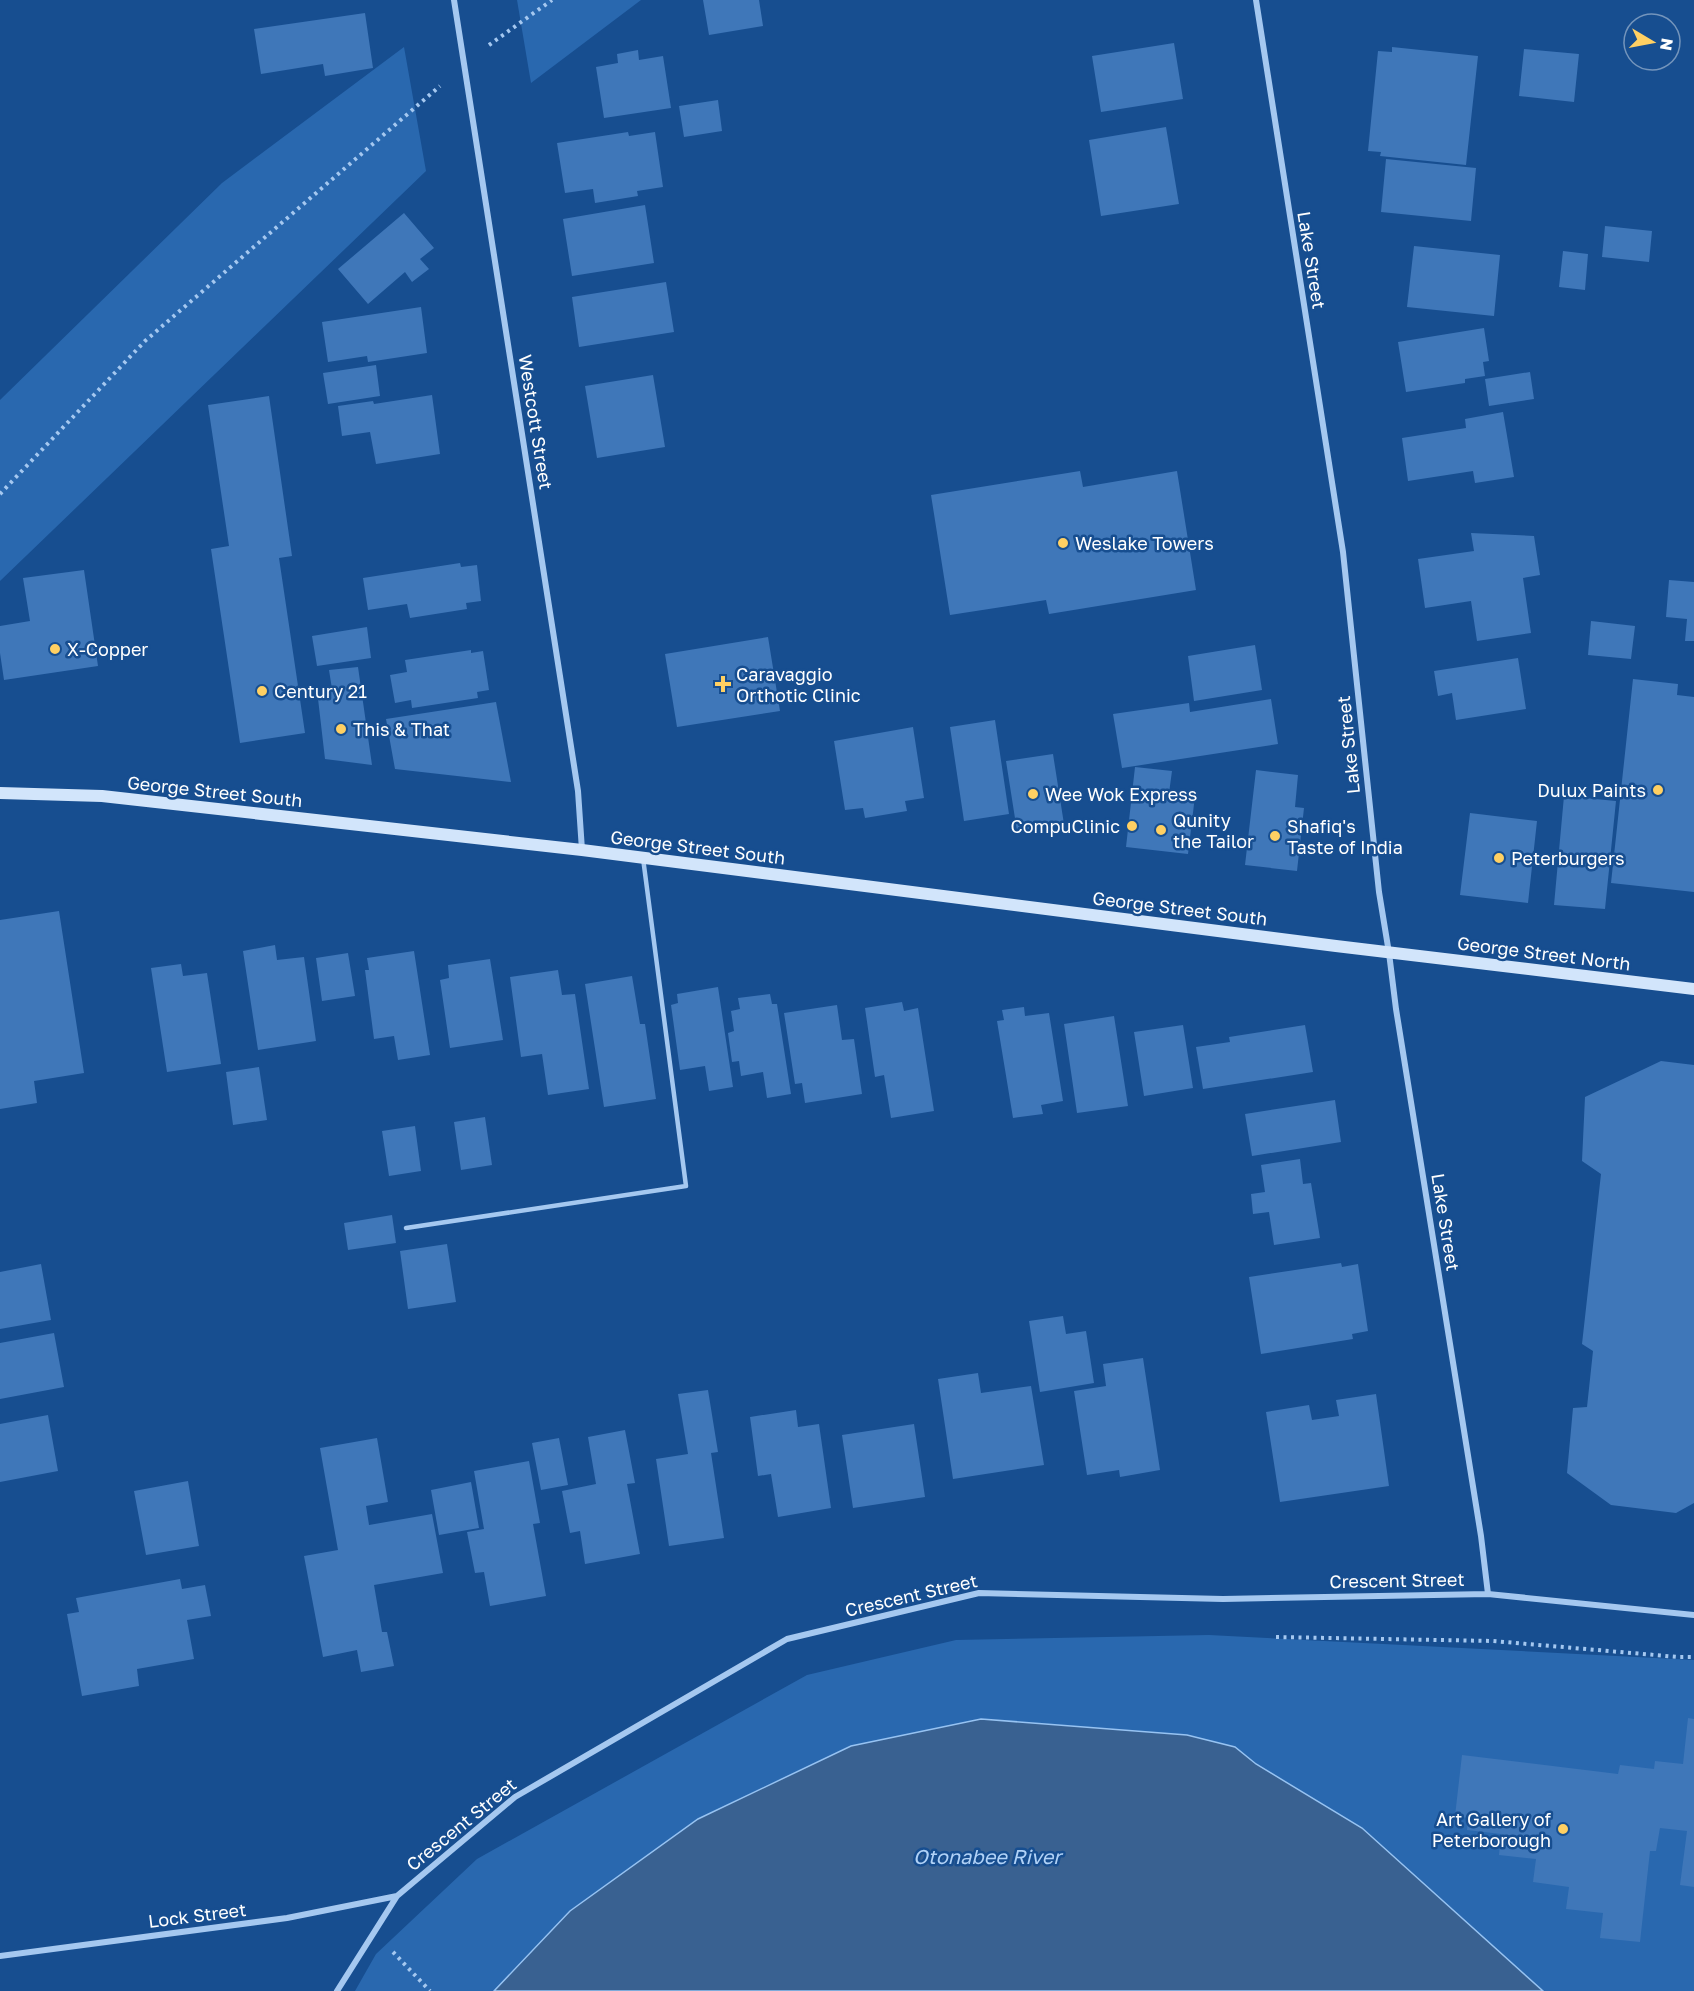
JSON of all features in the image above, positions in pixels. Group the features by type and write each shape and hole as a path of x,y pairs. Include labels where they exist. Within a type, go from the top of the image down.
{"main road":[{"name":"George Street South","path":"0,793 102,796 582,850 1389,952"},
{"name":"George Street North","path":"1389,952 1694,989"}],"street":[{"name":"Westcott Street","path":"454,0 578,791 582,850"},
{"name":"Lake Street","path":"1256,0 1343,552 1379,892 1396,1009 1481,1536 1488,1594"},
{"name":"Crescent Street","path":"337,1991 397,1896 515,1797 787,1639 979,1593 1223,1599 1488,1594 1694,1615"},
{"name":"Lock Street","path":"0,1956 287,1918 397,1896"}],"lane":[{"path":"406,1228 686,1186 643,858"}],"path":[{"path":"0,494 146,341 465,66 502,35 552,0"},
{"path":"1276,1637 1493,1641 1678,1658 1694,1657"},
{"path":"374,1932 430,1991"}],"shaded area":[{"path":"517,0 641,0 531,83"},
{"path":"404,47 426,171 0,581 0,400 222,183"},
{"path":"1209,1635 1694,1660 1694,1991 1543,1991 1362,1828 1256,1764 1235,1747 1186,1735 981,1719 570,1911 494,1991 355,1991 376,1954 477,1859 807,1675 956,1640"}],"water":[{"name":"Otonabee River","path":"981,1719 1187,1735 1235,1747 1256,1764 1362,1828 1543,1991 494,1991 570,1911 698,1819 851,1746"}],"building":[{"path":"703,0 759,0 763,26 709,35"},
{"path":"365,13 373,68 325,76 323,64 261,74 254,29"},
{"path":"1174,43 1183,99 1101,112 1092,56"},
{"path":"1392,47 1478,56 1466,165 1380,156 1381,152 1368,151 1378,51 1392,52"},
{"path":"1524,49 1579,54 1574,102 1519,96"},
{"path":"638,50 639,60 663,56 671,108 604,118 596,67 618,63 617,54"},
{"path":"718,100 722,131 684,137 679,106"},
{"path":"1166,127 1179,204 1101,216 1089,140"},
{"path":"628,132 629,136 655,132 663,187 637,191 638,196 595,203 593,189 565,193 557,143"},
{"path":"1386,159 1476,168 1471,221 1381,212"},
{"path":"645,205 654,263 572,276 563,219"},
{"path":"404,213 434,248 420,259 429,269 412,282 405,272 368,304 338,269"},
{"path":"1605,226 1652,231 1649,262 1602,257"},
{"path":"1414,246 1500,255 1494,316 1407,307"},
{"path":"1563,251 1588,254 1585,290 1559,287"},
{"path":"666,282 674,332 579,347 572,297"},
{"path":"421,307 427,353 368,362 367,356 328,362 322,322"},
{"path":"1484,328 1489,361 1483,362 1485,376 1465,379 1465,383 1406,392 1398,342"},
{"path":"376,365 380,396 328,404 323,373"},
{"path":"1530,372 1534,399 1489,406 1485,379"},
{"path":"653,375 665,447 597,458 585,386"},
{"path":"432,395 440,454 376,464 370,432 342,436 338,406 373,401 374,404"},
{"path":"269,396 292,556 279,558 305,733 240,743 211,549 229,546 208,405"},
{"path":"1503,412 1514,477 1475,483 1473,471 1408,481 1402,438 1466,428 1465,419"},
{"name":"Weslake Towers","path":"1080,471 1083,487 1177,471 1196,590 1049,614 1046,600 950,615 931,495"},
{"path":"1471,533 1534,536 1540,575 1523,578 1531,633 1477,641 1471,601 1425,608 1418,559 1474,551"},
{"path":"460,563 461,567 477,565 481,601 466,603 467,609 410,618 407,604 368,610 363,578"},
{"path":"84,570 98,666 4,680 0,653 0,626 30,621 23,578"},
{"path":"1669,580 1694,582 1694,641 1685,641 1687,619 1666,617"},
{"path":"1591,621 1635,626 1631,659 1588,655"},
{"path":"367,627 371,658 317,666 312,636"},
{"path":"768,637 780,711 677,727 665,654"},
{"path":"1255,645 1262,690 1194,701 1188,656"},
{"path":"471,650 471,653 483,651 489,690 477,692 478,698 412,708 411,700 395,703 390,675 407,672 405,660"},
{"path":"1518,658 1526,709 1456,720 1452,693 1438,696 1434,671"},
{"path":"358,667 372,765 325,759 317,690 332,689 329,670"},
{"name":"Dulux Paints","path":"1633,679 1678,684 1677,695 1694,697 1694,892 1611,883"},
{"path":"1271,699 1278,744 1122,768 1113,714 1189,703 1190,712"},
{"path":"496,702 511,782 395,769 386,719"},
{"path":"995,720 1009,814 964,821 950,727"},
{"path":"913,727 924,798 905,801 907,811 865,818 863,808 845,810 834,741"},
{"path":"1053,754 1064,824 1017,831 1006,761"},
{"path":"1135,767 1172,771 1169,793 1195,796 1188,854 1126,847"},
{"name":"Shafiq's Taste of India","path":"1256,770 1298,775 1295,807 1304,808 1297,871 1245,865"},
{"path":"1564,796 1616,801 1605,909 1554,905"},
{"name":"Peterburgers","path":"1470,813 1537,821 1528,903 1460,895"},
{"path":"59,911 84,1073 34,1081 37,1103 0,1109 0,920"},
{"path":"275,945 277,960 304,957 316,1041 258,1050 243,951"},
{"path":"414,951 430,1055 398,1060 394,1036 374,1039 365,970 369,970 367,958"},
{"path":"348,953 355,996 322,1001 316,958"},
{"path":"490,959 503,1040 450,1048 440,980 449,978 448,965"},
{"path":"181,964 183,976 207,973 221,1064 167,1072 151,968"},
{"path":"558,970 562,995 575,994 589,1089 548,1095 542,1054 521,1057 510,977"},
{"path":"632,976 640,1024 645,1024 656,1099 604,1107 585,984"},
{"path":"718,987 733,1087 709,1091 705,1066 680,1070 671,1005 678,1003 677,994"},
{"path":"770,994 772,1004 777,1004 791,1094 767,1098 763,1072 741,1076 739,1061 732,1062 728,1033 734,1031 731,1011 740,1009 738,998"},
{"path":"902,1002 904,1011 918,1008 934,1111 891,1118 884,1075 875,1077 865,1008"},
{"path":"837,1005 842,1040 854,1039 862,1094 805,1103 802,1083 795,1084 784,1013"},
{"path":"1024,1007 1025,1016 1049,1013 1063,1101 1041,1105 1043,1114 1013,1118 997,1021 1004,1020 1002,1010"},
{"path":"1114,1016 1128,1106 1077,1113 1064,1024"},
{"path":"1183,1025 1193,1088 1144,1096 1134,1032"},
{"path":"1305,1025 1313,1072 1203,1089 1196,1047 1230,1042 1229,1037"},
{"path":"1661,1061 1694,1065 1694,1503 1676,1513 1611,1505 1567,1473 1573,1408 1587,1407 1593,1351 1582,1344 1601,1174 1582,1161 1585,1097"},
{"path":"259,1067 267,1120 233,1125 226,1072"},
{"path":"1335,1100 1341,1142 1252,1156 1245,1114"},
{"path":"485,1117 492,1165 461,1170 454,1122"},
{"path":"415,1126 421,1171 389,1176 382,1131"},
{"path":"1300,1159 1303,1184 1311,1183 1320,1238 1274,1245 1269,1212 1253,1214 1251,1194 1265,1192 1261,1165"},
{"path":"392,1215 396,1243 348,1250 344,1223"},
{"path":"447,1244 456,1302 408,1309 400,1251"},
{"path":"1341,1263 1342,1267 1358,1264 1368,1331 1352,1334 1353,1339 1261,1354 1249,1277"},
{"path":"41,1264 51,1320 0,1329 0,1272"},
{"path":"1063,1316 1066,1334 1086,1331 1094,1383 1040,1392 1029,1321"},
{"path":"54,1333 64,1387 0,1399 0,1343"},
{"path":"1143,1358 1160,1470 1120,1477 1119,1470 1087,1475 1074,1391 1106,1386 1103,1364"},
{"path":"978,1373 981,1393 1031,1386 1044,1465 953,1479 938,1379"},
{"path":"708,1390 718,1452 711,1453 724,1538 669,1546 656,1459 688,1454 678,1394"},
{"path":"1376,1394 1389,1486 1280,1502 1266,1412 1309,1405 1312,1420 1339,1416 1336,1400"},
{"path":"796,1410 798,1427 819,1424 831,1508 778,1517 771,1474 758,1476 750,1417"},
{"path":"48,1415 58,1471 0,1482 0,1424"},
{"path":"914,1424 925,1497 853,1508 842,1435"},
{"path":"625,1430 635,1483 627,1484 640,1554 585,1564 580,1531 570,1533 562,1491 596,1484 588,1437"},
{"path":"377,1438 388,1502 366,1506 369,1525 432,1514 443,1573 374,1585 382,1632 387,1632 394,1666 361,1672 357,1650 323,1657 304,1556 338,1550 320,1448"},
{"path":"559,1438 568,1485 541,1490 532,1443"},
{"path":"529,1461 540,1523 533,1524 546,1596 490,1606 484,1572 475,1573 467,1532 484,1529 474,1471"},
{"path":"188,1481 199,1546 146,1555 134,1491"},
{"path":"471,1482 479,1528 439,1535 431,1490"},
{"path":"180,1579 182,1589 205,1585 211,1616 187,1620 194,1659 137,1669 139,1686 82,1696 67,1614 79,1612 76,1598"},
{"name":"Art Gallery of Peterborough","path":"1688,1718 1694,1719 1694,1887 1680,1885 1687,1831 1660,1828 1656,1851 1650,1851 1640,1942 1600,1938 1603,1913 1566,1909 1569,1887 1533,1882 1536,1859 1499,1855 1501,1834 1467,1830 1468,1818 1455,1816 1462,1755 1618,1774 1620,1765 1654,1769 1655,1761 1683,1764"}],"place":[{"name":"Weslake Towers","path":"1063,543"},
{"name":"X-Copper","path":"55,649"},
{"name":"Caravaggio Orthotic Clinic","path":"723,684"},
{"name":"Century 21","path":"262,691"},
{"name":"This & That","path":"341,729"},
{"name":"Dulux Paints","path":"1658,790"},
{"name":"Wee Wok Express","path":"1033,794"},
{"name":"CompuClinic","path":"1132,826"},
{"name":"Qunity the Tailor","path":"1161,830"},
{"name":"Shafiq's Taste of India","path":"1275,836"},
{"name":"Peterburgers","path":"1499,858"},
{"name":"Art Gallery of Peterborough","path":"1563,1829"}]}
